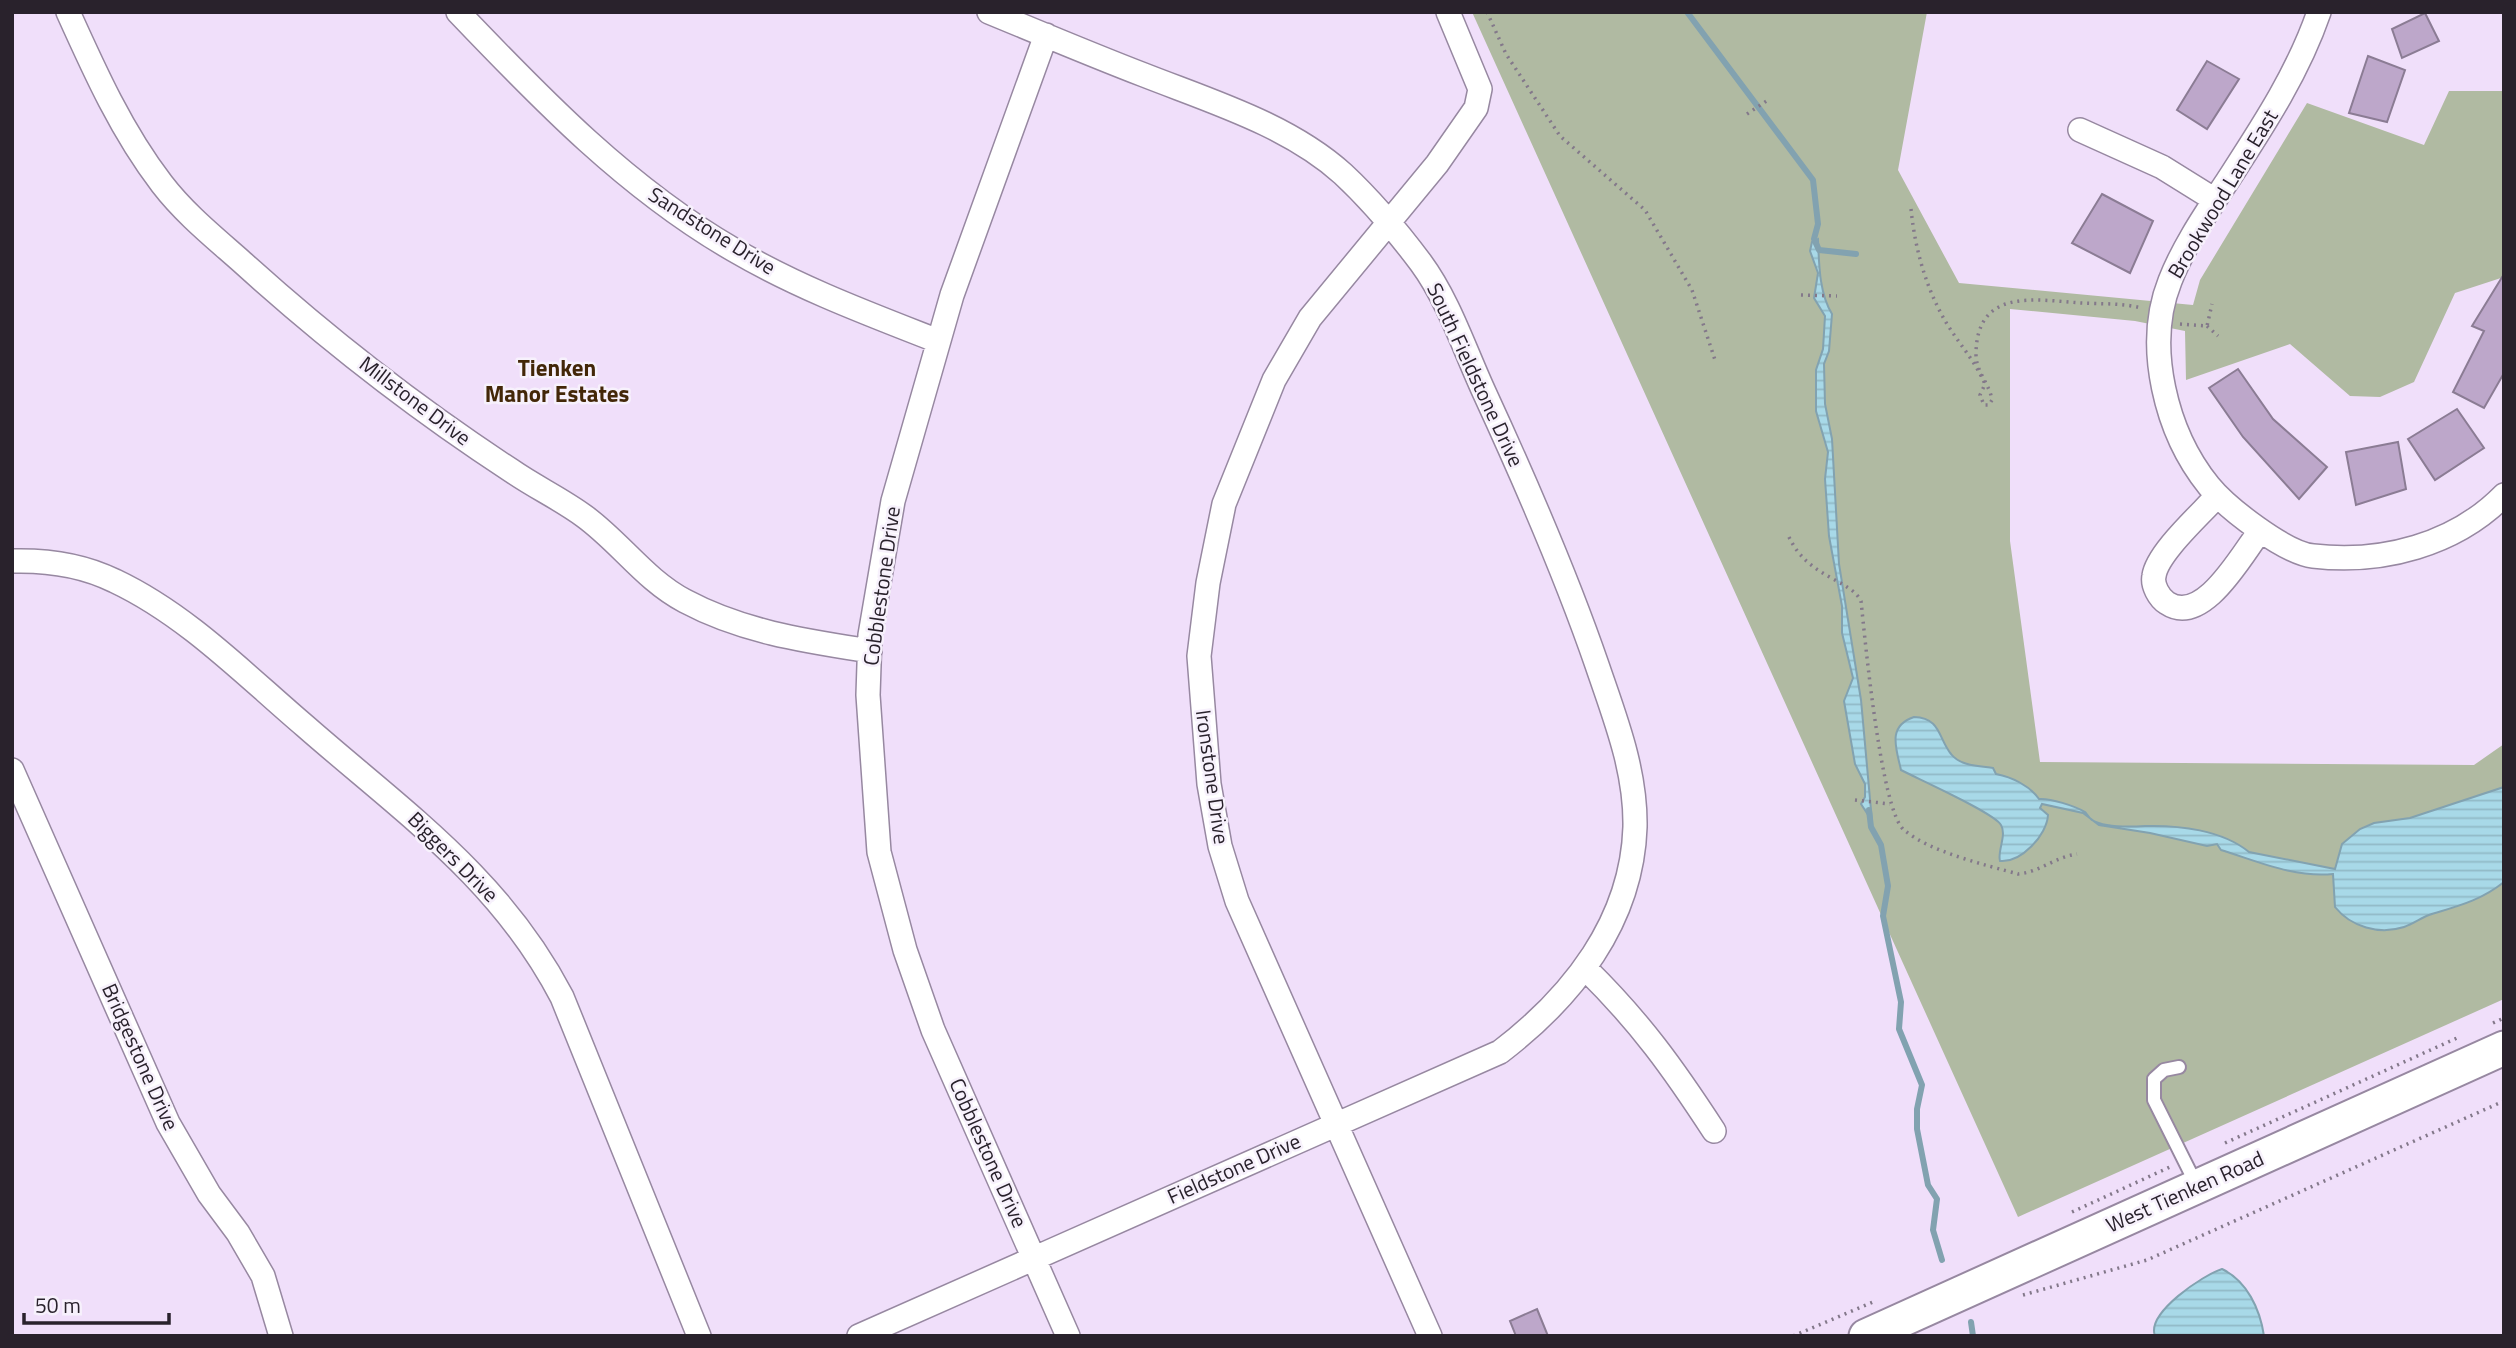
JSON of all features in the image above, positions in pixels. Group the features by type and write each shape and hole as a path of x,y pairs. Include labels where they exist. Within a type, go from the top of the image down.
{"street":[{"name":"Millstone Drive","path":"68,12 130,137 164,186 191,216 288,304 419,406 514,473 586,517 652,580 685,601 739,624 787,638 870,651"},
{"name":"Sandstone Drive","path":"458,12 542,100 645,190 688,221 736,251 824,296 938,341"},
{"name":"South Fieldstone Drive","path":"989,12 1189,91 1296,142 1340,171 1380,211 1422,264 1446,308 1527,486 1575,601 1629,767 1635,827 1631,859 1619,909 1586,968"},
{"name":"Ironstone Drive","path":"1430,1336 1334,1125 1237,901 1220,846 1209,784 1199,656 1208,583 1224,504 1274,380 1310,318 1388,224 1476,108 1480,89 1448,12"},
{"name":"Brookwood Lane East","path":"2319,12 2306,47 2284,90 2215,200 2170,281 2161,317 2163,395 2178,437 2196,471 2217,496 2260,531 2310,556 2358,557 2404,552 2465,526 2504,495"},
{"name":"Cobblestone Drive","path":"1046,35 938,341 893,501 870,651 869,695 879,852 905,950 933,1030 1068,1336"},
{"path":"2080,130 2162,167 2215,200"},
{"path":"2217,496 2160,560 2153,577 2158,595 2168,605 2183,608 2199,605 2212,594 2260,531"},
{"name":"Biggers Drive","path":"12,561 41,560 74,565 116,581 195,631 399,804 490,890 544,963 562,997 699,1336"},
{"name":"Bridgestone Drive","path":"12,770 168,1124 209,1194 238,1233 263,1276 281,1336"},
{"path":"1586,968 1624,1006 1663,1053 1714,1131"},
{"name":"Fieldstone Drive","path":"859,1336 1500,1052 1555,1005 1586,968"},
{"name":"West Tienken Road","path":"1866,1336 2190,1174 2498,1036"}],"lane":[{"path":"2179,1068 2164,1070 2154,1079 2154,1100 2190,1174"}],"path":[{"path":"1487,12 1506,54 1560,136 1645,210 1692,290 1715,360"},
{"path":"1747,114 1768,100"},
{"path":"1911,209 1916,250 1946,322 1975,360 1985,384 1992,400 1989,405 1984,405 1980,395 1985,384 1975,357 1978,338 1989,314 2010,300 2137,307 2176,324 2207,326 2218,336"},
{"path":"1801,295 1837,296"},
{"path":"2207,326 2212,304"},
{"path":"1789,537 1804,562 1853,592 1861,601 1883,778 1898,824 1924,842 1990,866 2028,873 2052,860 2077,854"},
{"path":"1855,800 1890,804"},
{"path":"2498,1036 2504,1018"},
{"path":"2061,1217 2190,1174 2467,1034"},
{"path":"2014,1298 2147,1260 2504,1101"},
{"path":"1793,1336 1884,1297"}],"green space":[{"path":"1472,12 1927,12 1898,170 1959,283 2193,305 2200,280 2307,103 2424,145 2449,91 2504,91 2504,277 2455,293 2414,382 2380,397 2350,396 2290,344 2186,380 2185,331 2135,321 2010,309 2010,541 2040,762 2474,765 2504,744 2504,999 2018,1217"}],"water":[{"path":"1818,239 1822,287 1832,314 1829,351 1824,364 1825,404 1832,439 1839,564 1861,700 1872,821 1861,804 1865,797 1865,784 1855,764 1844,701 1853,678 1842,633 1842,606 1829,536 1825,479 1828,452 1816,411 1816,370 1823,349 1825,316 1814,298 1818,273 1810,251 1812,242"},
{"path":"1914,717 1923,718 1934,725 1951,754 1959,761 1993,768 1996,774 2020,783 2039,799 2075,807 2090,818 2083,813 2042,804 2040,808 2048,815 2047,823 2038,839 2024,853 2000,861 2003,829 1996,820 1971,804 1901,770 1896,746 1897,732 1905,721"},
{"path":"2504,787 2504,882 2477,898 2404,927 2385,930 2366,928 2349,920 2335,907 2333,874 2290,871 2221,850 2217,844 2207,846 2099,825 2093,820 2118,826 2200,830 2226,839 2249,852 2335,869 2342,844 2360,829 2374,823 2410,818"},
{"path":"2222,1269 2239,1281 2251,1297 2264,1336 2155,1336 2159,1317 2167,1306 2190,1287"}],"building":[{"path":"2425,13 2439,41 2402,58 2392,29"},
{"path":"2368,56 2405,70 2387,122 2349,113"},
{"path":"2207,61 2239,79 2207,129 2177,110"},
{"path":"2102,194 2153,221 2130,273 2072,243"},
{"path":"2504,274 2504,373 2484,408 2453,392 2484,331 2472,326"},
{"path":"2238,369 2273,419 2327,467 2299,499 2243,437 2209,388"},
{"path":"2457,409 2484,448 2435,480 2408,439"},
{"path":"2398,442 2406,489 2356,505 2346,452"},
{"path":"1537,1309 1548,1336 1516,1336 1510,1321"}],"waterway":[{"path":"1687,12 1813,180 1818,224 1814,239 1819,250 1856,254"},
{"path":"1869,810 1871,827 1881,845 1888,886 1883,916 1901,1002 1899,1029 1922,1085 1917,1109 1917,1129 1928,1185 1937,1199 1933,1230 1942,1260"},
{"path":"1971,1322 1973,1336"}],"district":[{"name":"Tienken Manor Estates","path":"557,381"}]}
